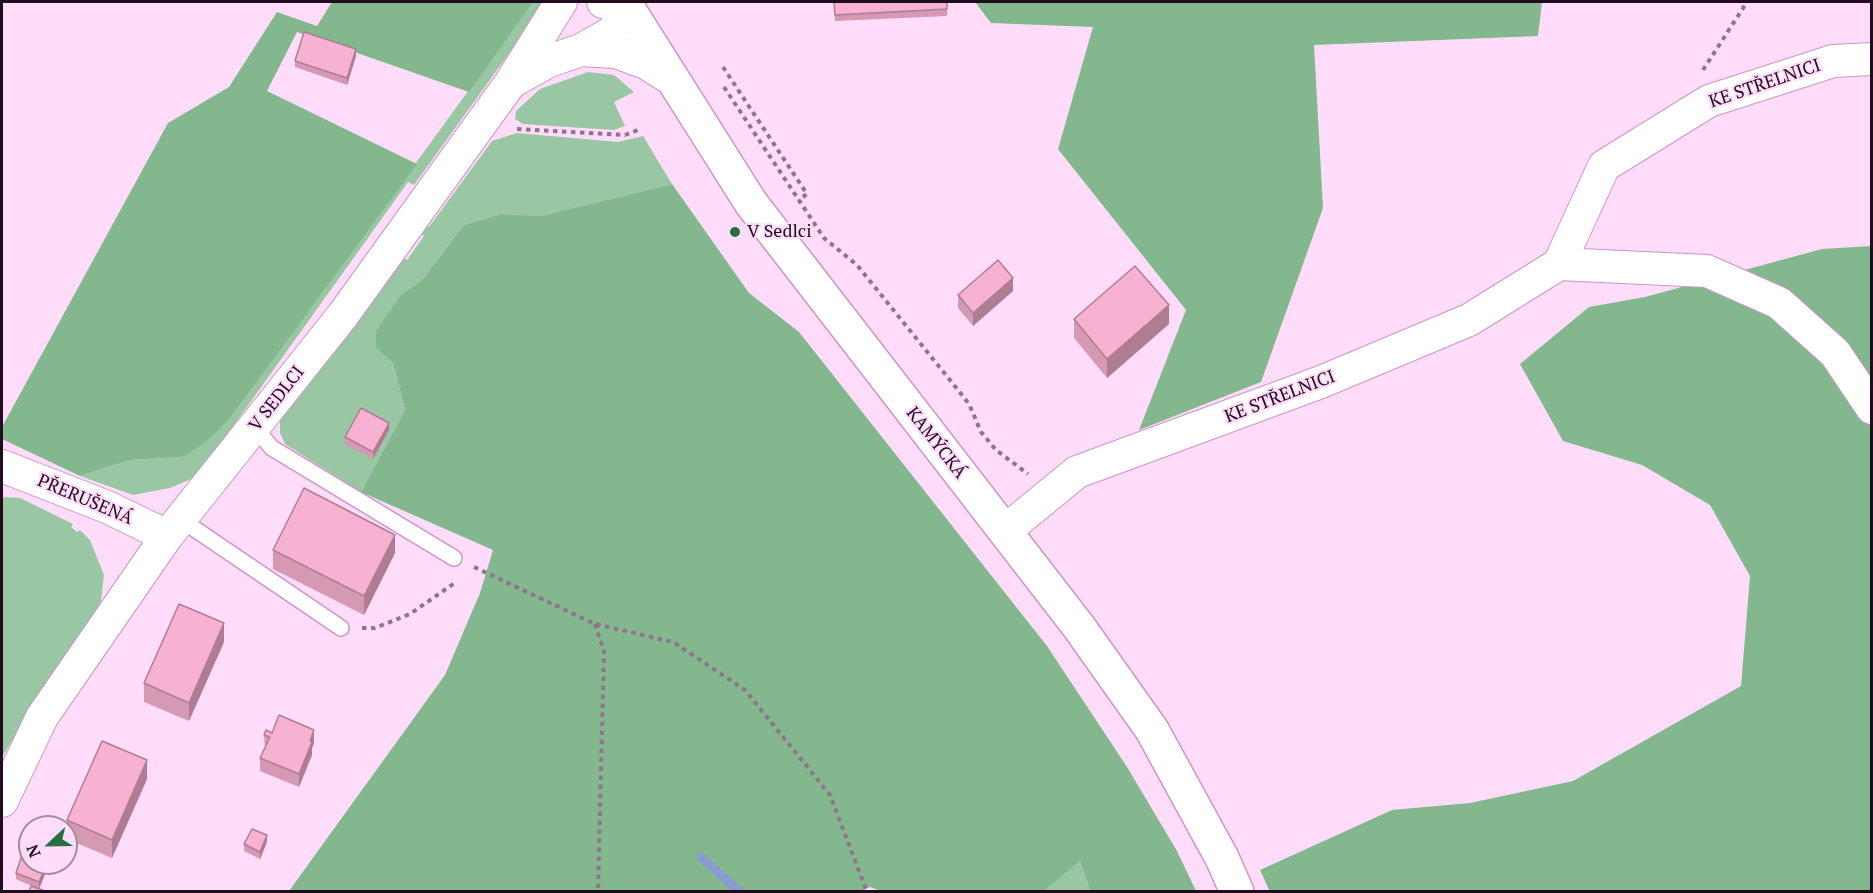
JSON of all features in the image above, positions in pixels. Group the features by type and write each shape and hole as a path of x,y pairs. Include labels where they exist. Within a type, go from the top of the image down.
{"main road":[{"name":"KAMÝCKÁ","path":"618,4 673,80 751,203 816,291 1005,531 1152,730 1222,858 1237,891"}],"street":[{"name":"V SEDLCI","path":"2,801 42,717 173,528 343,315 567,3"},
{"path":"511,82 549,61 581,50 613,33 618,4"},
{"path":"581,50 616,52 646,63 673,80"},
{"name":"KE STŘELNICI","path":"1005,531 1077,472 1321,382 1469,321 1559,264 1604,166 1709,101 1833,61 1872,59"},
{"path":"1559,264 1707,271 1779,303 1835,353 1872,408"},
{"name":"PŘERUŠENÁ","path":"2,466 107,507 173,528"}],"lane":[{"path":"254,427 272,448 454,558"},
{"path":"173,528 341,628"}],"path":[{"path":"1698,78 1747,2"},
{"path":"723,67 807,194 799,201"},
{"path":"724,87 824,238 857,265 969,404 981,432 996,450 1014,461 1051,495"},
{"path":"510,128 625,135 638,130"},
{"path":"454,558 596,624 673,642 745,690 830,795 867,891"},
{"path":"467,574 476,567"},
{"path":"341,628 375,628 410,614 457,581"},
{"path":"596,624 604,651 598,891"}],"green space":[{"path":"332,2 533,2 469,92 297,32 267,91 417,164 228,421 205,442 183,457 130,460 80,476 2,439 2,427 168,123 229,87 277,12 317,26"},
{"path":"533,2 546,2 414,185 408,182 201,471 189,480 170,488 133,495 80,476 130,460 183,457 228,421"},
{"path":"975,2 1542,2 1538,36 1314,45 1323,208 1261,382 1139,430 1186,310 1058,149 1093,27 991,23"},
{"path":"588,72 614,75 634,92 614,102 625,126 614,130 523,124 515,119 516,111 540,89"},
{"path":"517,133 618,142 643,136 672,184 541,216 501,214 464,225 422,280 402,294 393,363 405,410 361,492 285,444 280,433 280,415 400,255 407,260 424,236 418,231 423,223 429,227 492,141"},
{"path":"672,184 749,293 799,332 1047,646 1127,767 1177,851 1196,891 1090,891 1080,861 1042,892 883,892 870,887 859,892 289,891 445,675 480,593 493,550 361,492 405,410 393,363 376,347 376,331 402,294 422,280 464,225 501,214 541,216"},
{"path":"1871,246 1871,891 1270,892 1260,870 1392,810 1470,803 1573,781 1741,686 1750,576 1710,505 1642,465 1563,441 1520,364 1589,307 1645,297 1822,249"},
{"path":"2,498 20,498 73,524 71,527 77,532 80,530 90,540 104,575 101,601 96,615 49,680 2,757"},
{"path":"1080,861 1090,891 1042,891"}],"building":[{"path":"834,2 947,2 947,9 835,15"},
{"path":"304,32 356,49 347,78 295,61"},
{"path":"998,260 1013,278 973,313 958,295"},
{"path":"1135,266 1169,305 1107,359 1074,319"},
{"path":"361,408 389,423 373,452 345,437"},
{"path":"304,488 395,535 364,596 273,550"},
{"path":"179,604 224,623 189,703 144,683"},
{"path":"279,715 314,730 310,741 312,742 299,774 260,758 270,737 264,735 266,730 272,733"},
{"path":"102,741 147,760 112,840 78,825 78,815 69,815"},
{"path":"252,829 267,835 260,852 244,844"},
{"path":"21,875 42,875 39,882"},
{"path":"31,886 45,891 29,891"}],"waterway":[{"path":"701,857 740,892"}],"place":[{"name":"V Sedlci","path":"735,232"}]}
